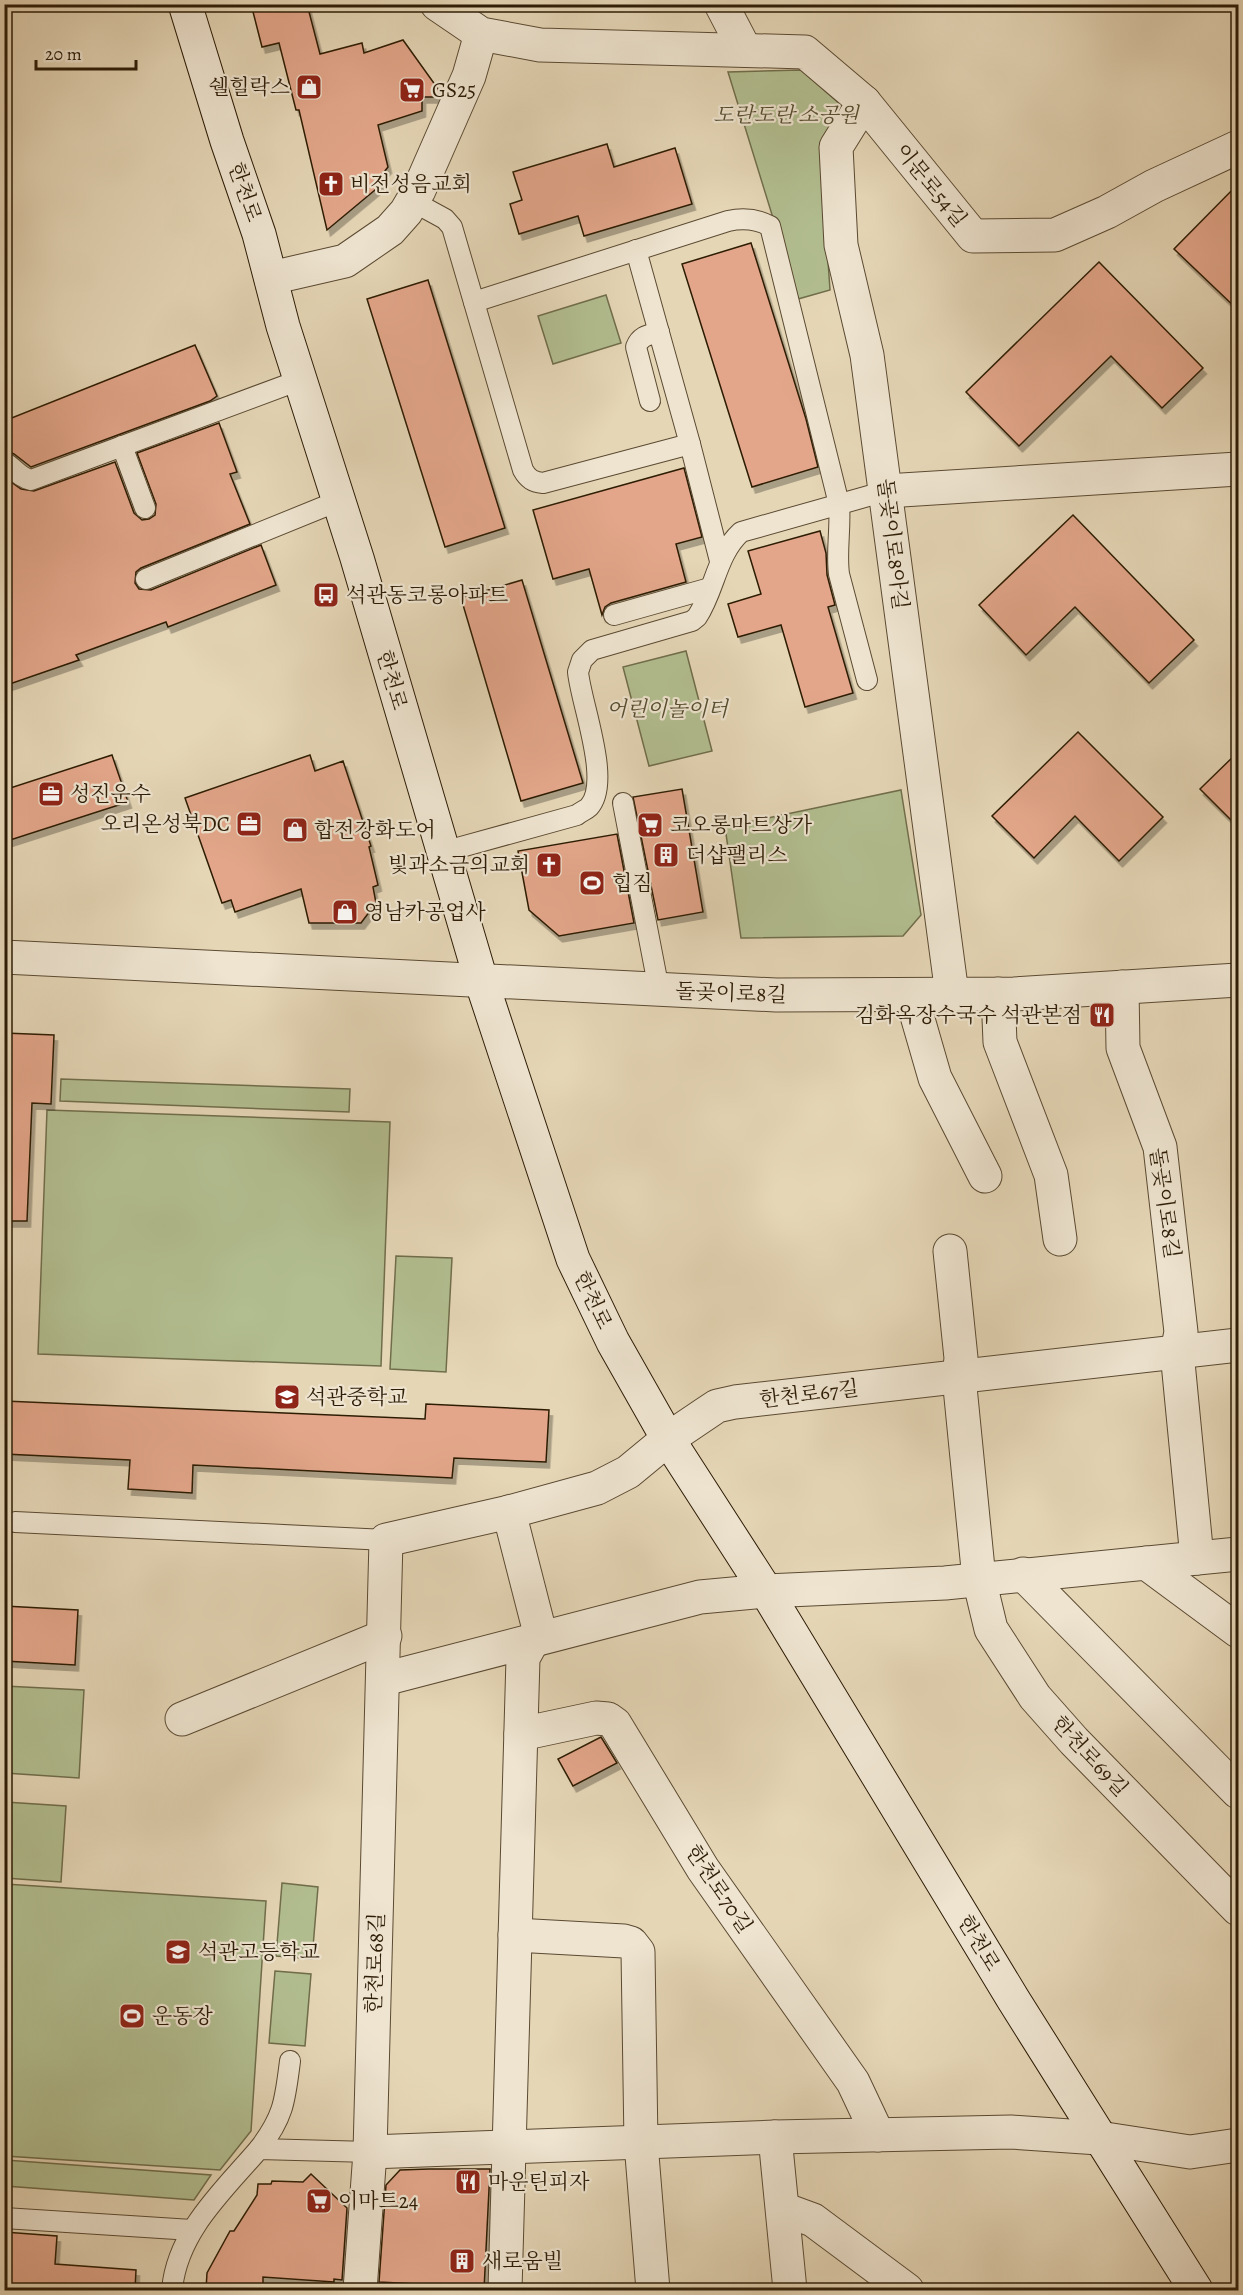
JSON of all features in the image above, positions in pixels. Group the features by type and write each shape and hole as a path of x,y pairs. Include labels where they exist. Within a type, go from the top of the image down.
{"street":[{"name":"한천로","path":"185,4 227,141 259,234 283,326 338,501 481,980 573,1259 613,1342 668,1438 766,1592 1000,1979 1196,2290"},
{"path":"271,278 345,261 390,230 412,201 469,76 480,33 437,4"},
{"path":"721,4 746,51"},
{"name":"이문로54길","path":"480,33 540,45 806,52 864,102 973,236 1054,235 1107,212 1154,186 1239,147"},
{"name":"돌곶이로8아길","path":"864,102 836,147 841,245 867,355 952,994"},
{"path":"886,491 1239,469"},
{"path":"4,957 481,980"},
{"name":"돌곶이로8길","path":"481,980 776,995 998,994 1239,980"},
{"name":"돌곶이로8길","path":"1122,987 1123,1048 1160,1147 1181,1332 1177,1352"},
{"path":"998,994 1000,1042 1051,1175 1060,1239"},
{"path":"911,995 934,1078 985,1176"},
{"path":"950,1251 961,1358 959,1377"},
{"name":"한천로67길","path":"668,1438 717,1406 735,1402 1239,1345"},
{"path":"1177,1352 1197,1558"},
{"name":"한천로69길","path":"959,1377 979,1579 991,1629 1035,1697 1074,1741 1239,1909"},
{"path":"386,1540 509,1512 597,1488 628,1472 668,1438"},
{"path":"505,2290 523,1658 539,1629 509,1512"},
{"name":"한천로68길","path":"360,2290 370,2152 386,1540"},
{"path":"384,1679 700,1598 766,1592 945,1583 1239,1554"},
{"path":"1146,1563 1239,1631"},
{"path":"1023,1574 1239,1792"},
{"path":"182,1719 385,1636"},
{"name":"한천로70길","path":"521,1734 596,1718 608,1719 615,1724 703,1869 853,2082 878,2135"},
{"path":"515,1935 624,1941 631,1943 638,1952 641,2143 653,2290"},
{"path":"370,2152 1011,2132 1099,2138 1190,2152 1239,2145"},
{"path":"776,2138 790,2290"},
{"path":"783,2209 813,2220 907,2290"}],"lane":[{"path":"412,201 445,219 452,227 523,470 530,480 543,483 690,444"},
{"path":"474,302 738,219 761,222 770,226 839,504 841,522 837,560 839,574 867,680"},
{"path":"636,250 720,561"},
{"path":"650,401 636,347 638,340 642,337 658,332"},
{"path":"4,462 10,465 17,474 31,480 300,380"},
{"path":"122,446 145,508"},
{"path":"443,852 577,815 589,806 595,794 597,764 578,672 582,660 592,650 692,621 700,613 720,561 730,542 741,532 886,491"},
{"path":"146,579 338,501"},
{"path":"614,615 710,588"},
{"name":"돌곶이로8길","path":"623,803 659,990"},
{"path":"15,1522 386,1540"},
{"path":"172,2290 177,2263 192,2230 278,2123 290,2061"},
{"path":"259,2149 370,2152"},
{"path":"4,2218 192,2230"}],"green space":[{"name":"도란도란 소공원","path":"801,70 841,105 820,144 830,290 798,299 728,72"},
{"path":"606,295 621,343 553,364 538,316"},
{"name":"어린이놀이터","path":"686,651 712,751 649,766 623,667"},
{"path":"901,790 921,915 903,936 741,938 725,827"},
{"path":"61,1079 350,1089 349,1112 60,1101"},
{"path":"47,1110 390,1122 381,1366 38,1354"},
{"path":"396,1256 452,1258 446,1372 390,1369"},
{"path":"4,1686 84,1690 79,1778 5,1773"},
{"path":"5,1802 66,1806 61,1882 5,1878"},
{"path":"282,1883 318,1887 312,1959 276,1956"},
{"name":"운동장","path":"5,1884 266,1901 251,2131 220,2170 5,2156"},
{"path":"275,1971 311,1974 305,2046 269,2043"},
{"path":"4,2160 211,2175 194,2200 5,2186"}],"building":[{"path":"251,4 307,4 320,54 362,43 364,53 403,40 441,93 439,97 422,97 422,111 378,125 388,167 380,177 381,185 327,230 299,110 296,110 279,43 262,47"},
{"path":"607,144 614,167 675,148 692,204 584,236 578,216 519,234 510,204 522,200 513,172"},
{"path":"1239,183 1239,311 1174,249"},
{"path":"751,243 806,419 818,467 752,487 682,264"},
{"path":"1099,262 1203,368 1162,408 1111,356 1019,446 966,392"},
{"path":"428,280 505,528 445,547 367,299"},
{"path":"195,345 217,396 210,401 31,467 14,454 4,450 4,421"},
{"path":"219,423 237,472 230,474 250,524 141,568 136,572 135,583 139,589 151,590 261,545 276,585 168,627 166,622 76,655 79,660 4,686 4,477 21,489 34,491 115,462 134,513 142,520 149,519 155,515 156,504 137,453"},
{"path":"684,468 702,537 676,544 686,582 611,603 605,607 602,615 589,569 553,579 533,510"},
{"path":"1073,515 1194,640 1149,683 1075,607 1026,655 979,605"},
{"path":"820,531 826,553 827,575 835,605 828,607 853,693 805,707 781,625 738,637 728,604 761,594 748,551"},
{"path":"522,580 583,783 521,801 461,598"},
{"path":"1078,732 1163,817 1119,861 1075,816 1034,858 992,816"},
{"path":"1239,751 1239,828 1200,789"},
{"path":"112,755 128,802 4,842 4,790"},
{"path":"310,755 315,771 343,761 371,846 369,847 378,885 373,887 376,903 361,923 309,923 301,889 235,912 231,900 222,903 185,798"},
{"name":"더샵팰리스","path":"682,789 703,912 658,920 633,797"},
{"path":"617,834 634,923 559,936 529,910 518,851"},
{"path":"4,1033 54,1035 51,1104 32,1103 27,1221 4,1221"},
{"path":"4,1401 425,1419 426,1404 549,1410 546,1462 454,1458 452,1478 193,1465 192,1493 128,1489 130,1460 4,1454"},
{"path":"4,1606 78,1610 75,1665 4,1661"},
{"path":"601,1737 617,1763 573,1786 558,1759"},
{"path":"490,2169 484,2290 436,2290 436,2285 379,2282 386,2185 400,2170"},
{"path":"311,2174 347,2208 342,2280 334,2279 334,2282 263,2277 263,2290 206,2290 207,2273 230,2231 234,2231 257,2195 258,2184 271,2184 272,2181 303,2182"},
{"path":"4,2232 57,2236 55,2264 136,2270 135,2290 4,2290"}],"place":[{"name":"쉘힐락스","path":"309,87"},
{"name":"GS25","path":"412,90"},
{"name":"비전성음교회","path":"331,184"},
{"name":"석관동코롱아파트","path":"326,595"},
{"name":"성진운수","path":"51,794"},
{"name":"오리온성북DC","path":"249,824"},
{"name":"코오롱마트상가","path":"650,825"},
{"name":"합전강화도어","path":"295,830"},
{"name":"더샵팰리스","path":"666,855"},
{"name":"빛과소금의교회","path":"549,865"},
{"name":"힙짐","path":"592,883"},
{"name":"영남카공업사","path":"345,912"},
{"name":"김화옥장수국수 석관본점","path":"1102,1015"},
{"name":"석관중학교","path":"287,1397"},
{"name":"석관고등학교","path":"178,1952"},
{"name":"운동장","path":"132,2016"},
{"name":"마운틴피자","path":"468,2182"},
{"name":"이마트24","path":"319,2201"},
{"name":"새로움빌","path":"462,2261"}]}
